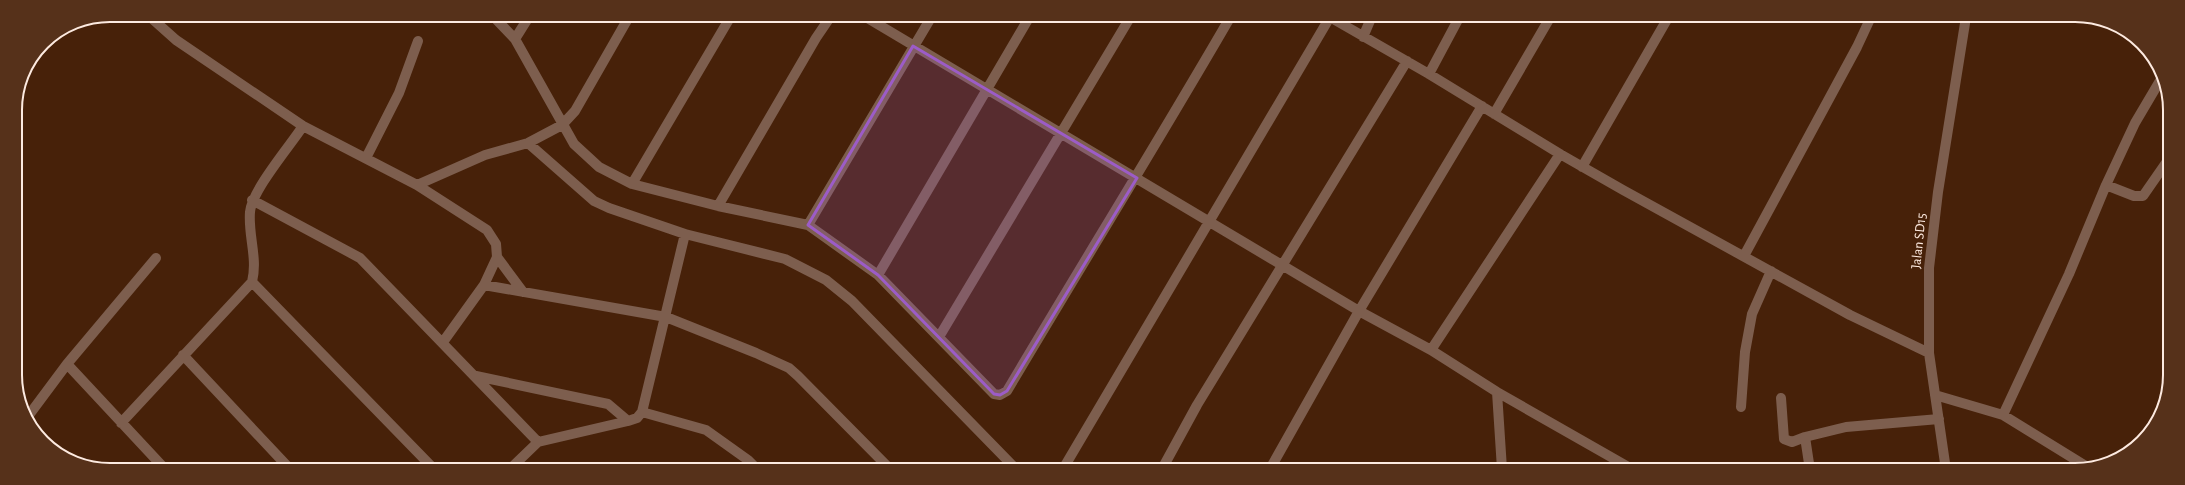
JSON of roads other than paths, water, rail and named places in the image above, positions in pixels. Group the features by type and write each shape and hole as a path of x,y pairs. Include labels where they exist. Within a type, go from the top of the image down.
{"street":[{"path":"156,22 176,40 193,50 303,126 417,185 486,230 496,244 497,257 484,285 443,342"},
{"path":"499,22 515,39 558,127 599,167 632,184 718,206 808,225 878,275 994,394 1004,394 1137,178 1228,22"},
{"path":"515,39 526,22"},
{"path":"417,185 485,155 531,141 558,127 575,111 627,22"},
{"path":"632,184 727,22"},
{"path":"718,206 816,38 827,22"},
{"path":"874,22 1359,312 1431,350 1497,392 1621,463"},
{"path":"808,225 928,22"},
{"path":"878,275 1027,22"},
{"path":"939,337 1127,22"},
{"path":"1067,463 1326,22"},
{"path":"1338,22 1429,74 1582,167 1850,315 1929,353"},
{"path":"1363,36 1369,22"},
{"path":"1429,74 1457,22"},
{"path":"1494,114 1548,22"},
{"path":"1582,167 1666,22"},
{"path":"1744,256 1857,47 1869,22"},
{"name":"Jalan SD15","path":"1945,463 1929,353 1929,268 1938,192 1965,22"},
{"path":"366,158 399,93 418,41"},
{"path":"1165,463 1197,405 1407,61"},
{"path":"2003,415 2069,274 2106,185 2135,123 2158,83"},
{"path":"1272,463 1359,312 1482,106"},
{"path":"121,423 252,282 255,265 250,223 252,200 303,126"},
{"path":"531,141 594,201 608,208 685,234 785,259 826,280 852,301 1010,463"},
{"path":"1431,350 1560,154"},
{"path":"2106,185 2134,196 2143,196 2163,167"},
{"path":"252,200 356,255 443,342 538,442"},
{"path":"515,463 538,442 628,421 637,418 642,412 685,234"},
{"path":"497,257 523,292"},
{"path":"31,413 67,364 156,258"},
{"path":"1741,407 1745,352 1752,314 1772,271"},
{"path":"252,282 428,463"},
{"path":"484,285 666,317 756,353 789,368 884,463"},
{"path":"183,355 284,463"},
{"path":"67,364 159,463"},
{"path":"476,376 608,404 628,421"},
{"path":"1497,392 1502,463"},
{"path":"1935,395 2003,415 2078,463"},
{"path":"1781,398 1784,440 1792,442 1805,437 1846,427 1939,419"},
{"path":"642,412 706,430 751,463"},
{"path":"1805,437 1809,463"}]}
